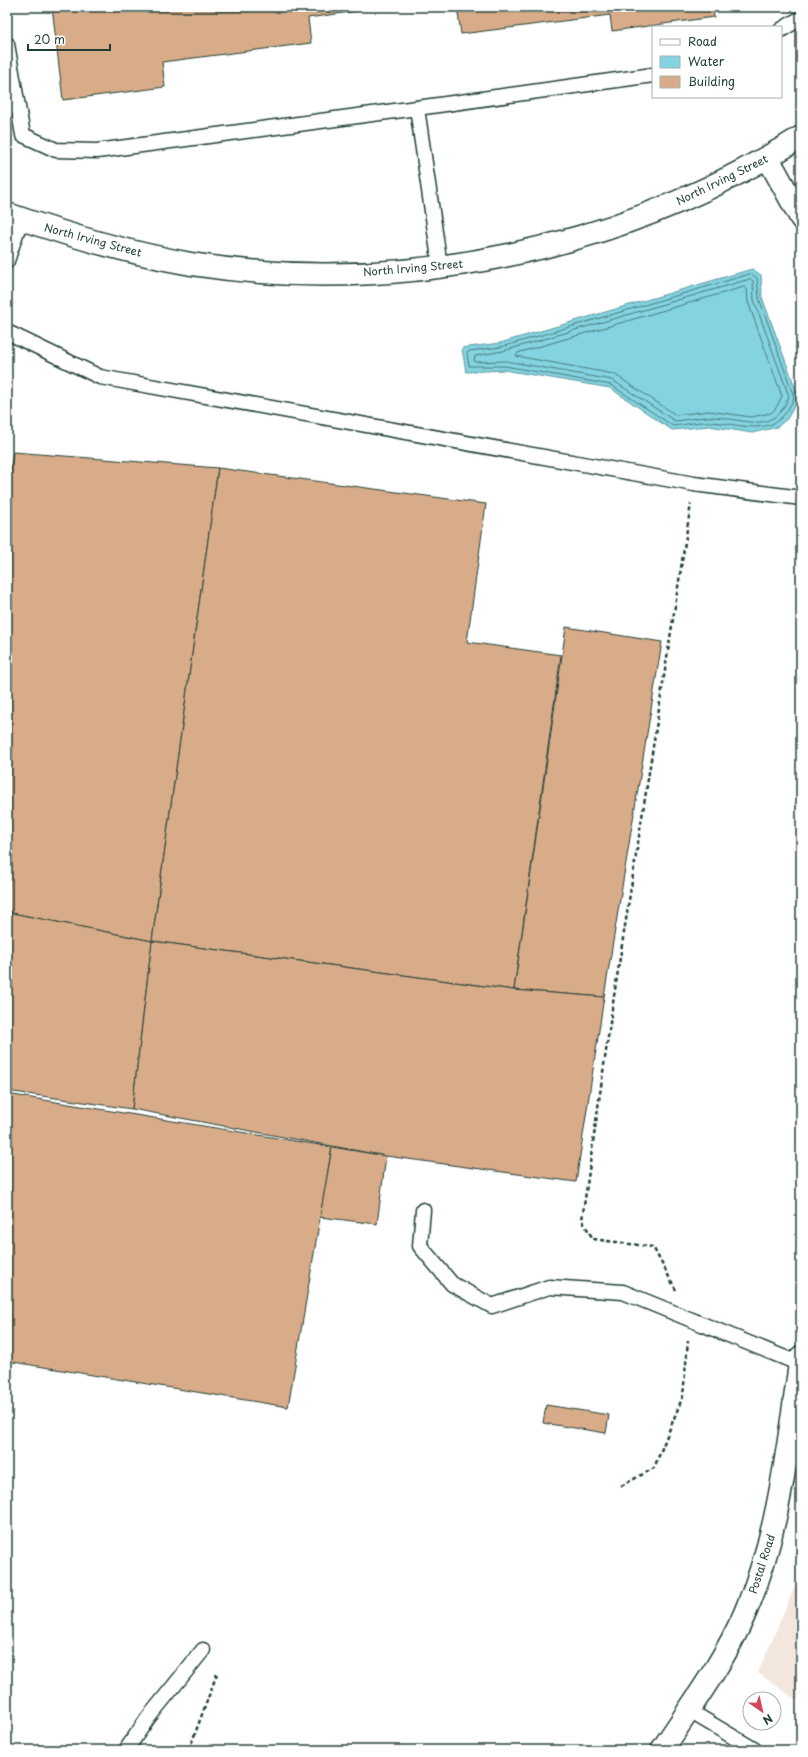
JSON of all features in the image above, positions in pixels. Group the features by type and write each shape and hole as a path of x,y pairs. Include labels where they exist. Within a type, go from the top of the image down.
{"street":[{"name":"North Irving Street","path":"14,216 48,228 133,252 192,264 282,273 371,273 440,266 519,253 606,230 662,209 702,191 768,158 801,137"},
{"path":"768,158 801,218"},
{"name":"Postal Road","path":"662,1750 727,1648 745,1615 761,1572 777,1514 800,1360"}],"lane":[{"path":"782,29 801,18"},
{"path":"7,44 23,135 56,150 97,151 652,75"},
{"path":"417,108 440,266"},
{"path":"7,261 14,216"},
{"path":"7,332 100,377 694,484 801,498"},
{"path":"424,1210 420,1246 452,1284 492,1306 549,1287 623,1292 800,1360"},
{"path":"126,1750 148,1718 203,1650"},
{"path":"688,1710 755,1750"}],"path":[{"path":"621,1486 654,1468 683,1396 690,1319 653,1247 593,1239 582,1220 612,1009 694,484"},
{"path":"189,1750 218,1671"}],"shaded area":[{"path":"801,1572 801,1703 758,1673"}],"water":[{"path":"752,269 761,275 762,297 799,398 787,419 777,427 752,433 709,426 672,430 610,388 504,370 466,372 462,348 500,343"}],"building":[{"path":"52,7 356,7 357,11 308,18 311,43 162,62 165,87 63,100"},
{"path":"457,7 713,7 714,17 612,31 610,15 461,34"},
{"path":"13,452 218,468 152,941 7,912 7,494"},
{"path":"218,468 486,504 467,642 561,655 514,990 152,941"},
{"path":"566,627 662,642 604,997 514,990"},
{"path":"7,912 152,941 132,1109 7,1091"},
{"path":"152,941 514,990 604,997 576,1182 386,1156 132,1109"},
{"path":"7,1094 332,1147 288,1407 7,1361"},
{"path":"332,1147 386,1156 377,1224 320,1217"},
{"path":"546,1405 609,1415 606,1433 543,1423"},
{"path":"7,1703 12,1706 7,1714"}]}
